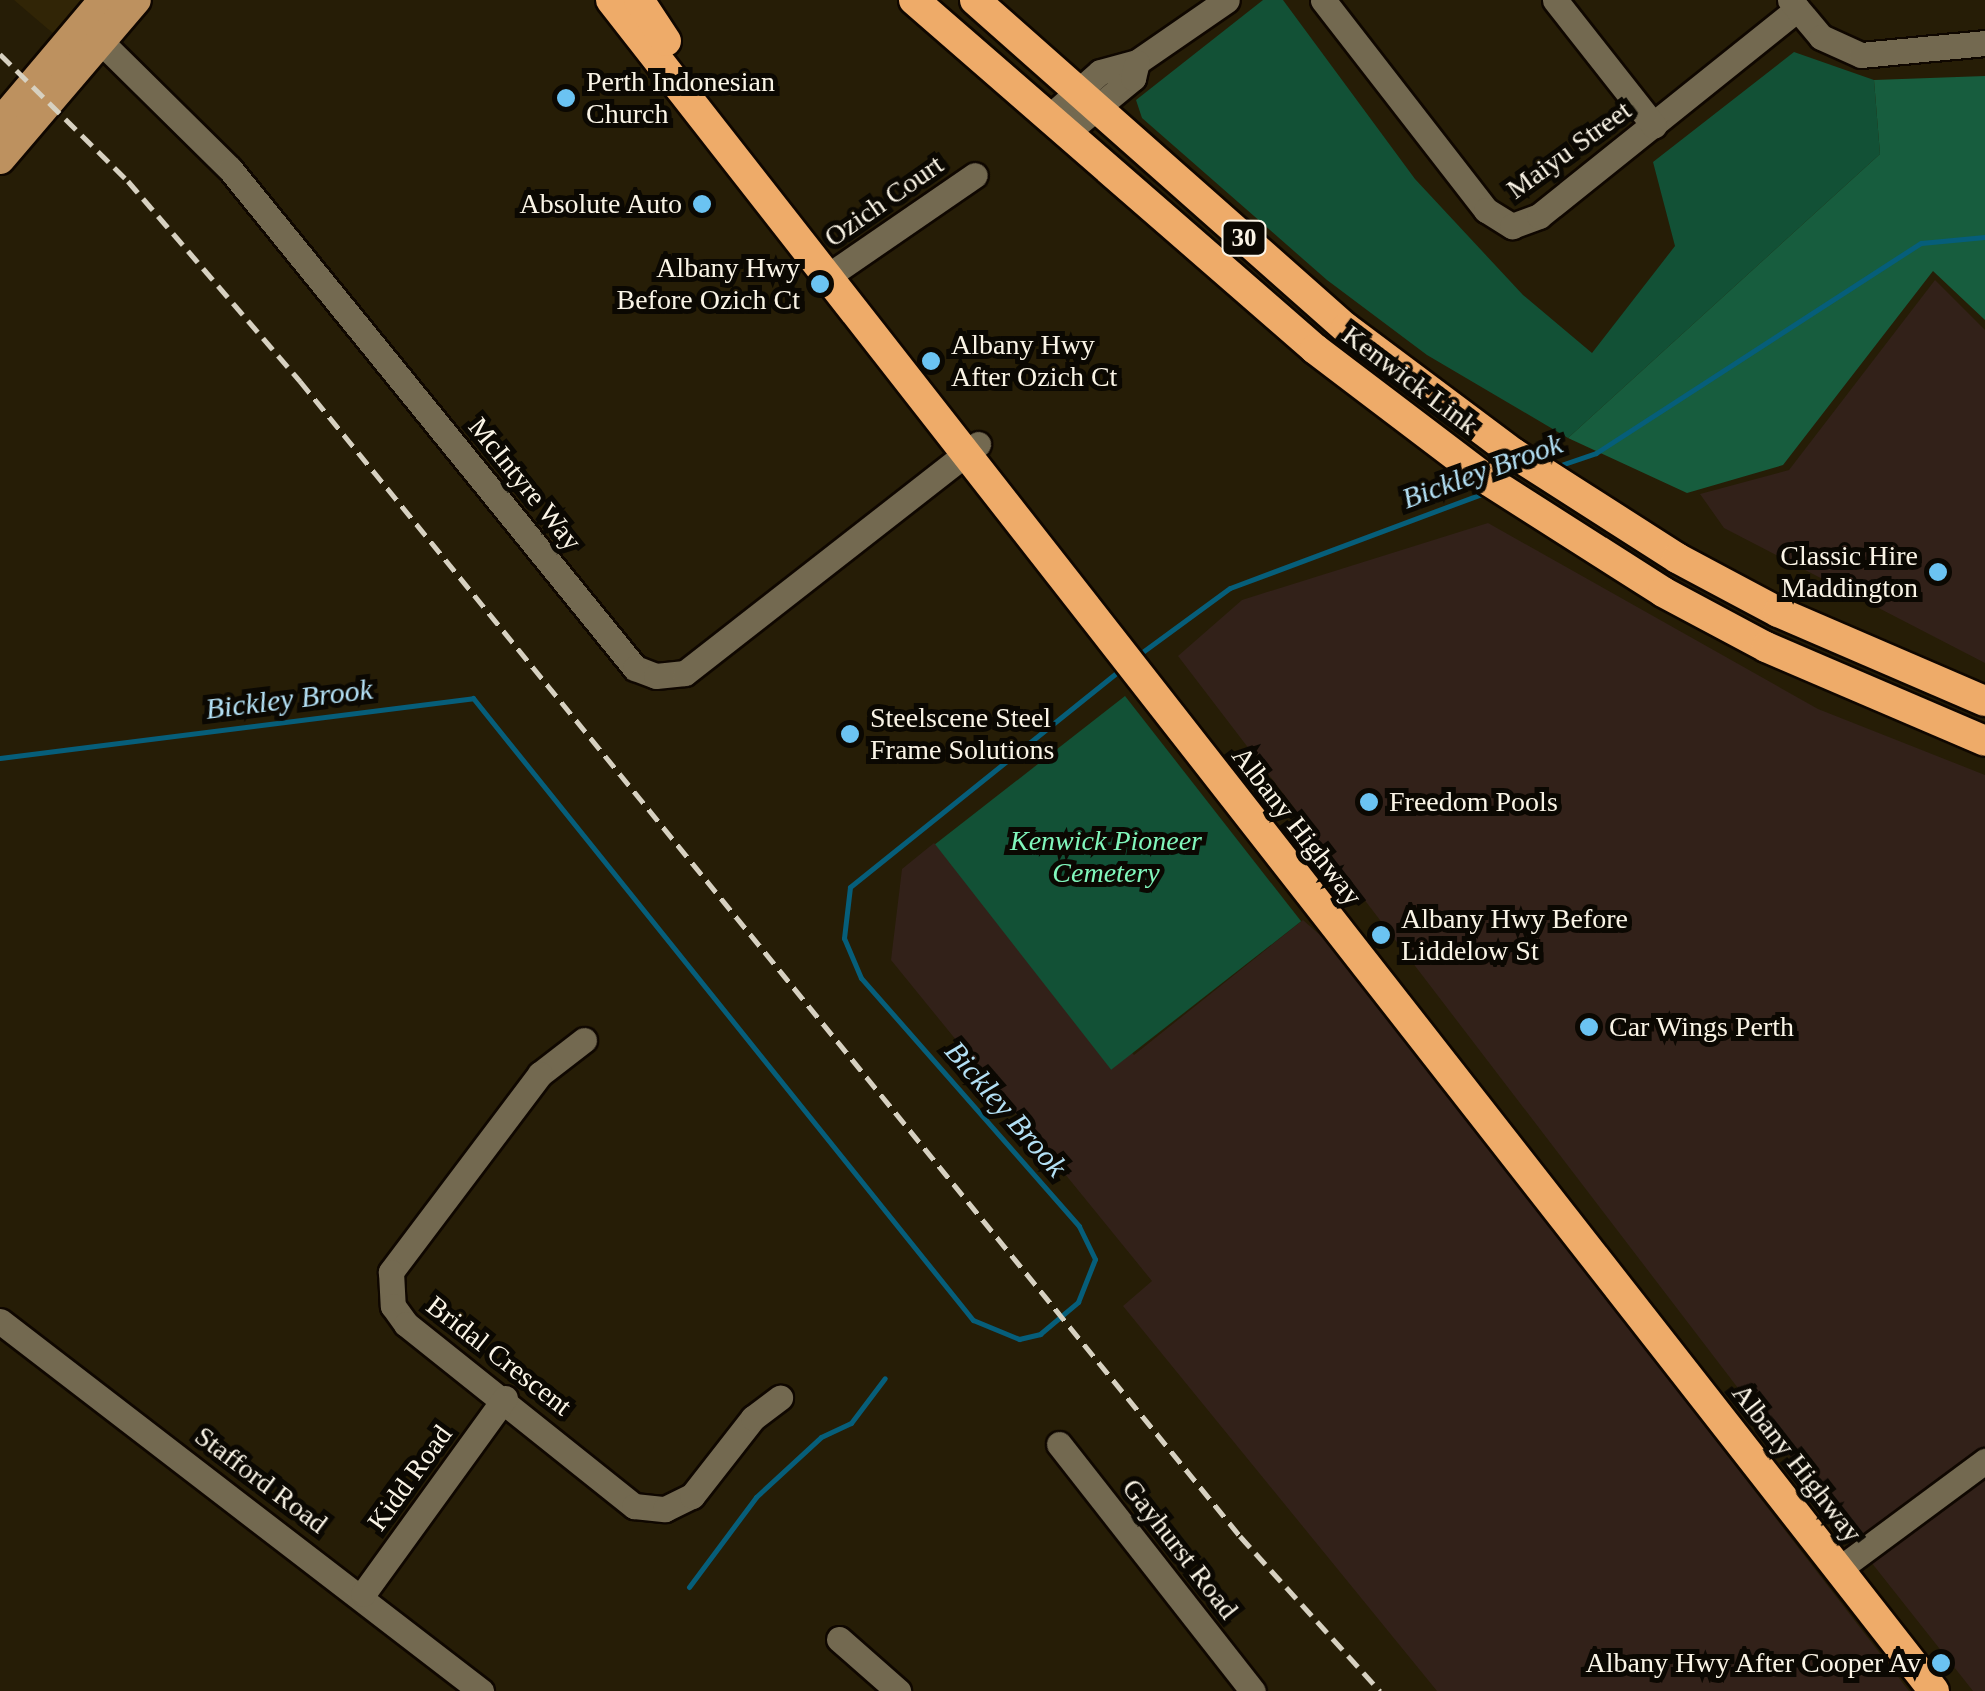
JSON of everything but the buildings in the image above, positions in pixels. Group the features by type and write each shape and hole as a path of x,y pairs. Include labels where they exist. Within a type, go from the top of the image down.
{"highway":[{"name":"Albany Highway","path":"611,0 834,272 1846,1564 1953,1691"},
{"name":"Albany Highway","path":"640,0 834,272"},
{"name":"Kenwick Link","path":"914,0 1392,409 1590,546 1766,647 1985,741"},
{"name":"Kenwick Link","path":"975,0 1415,380 1605,512 1778,612 1985,701"},
{"name":"Albany Highway","path":"1846,1564 1934,1691"}],"main road":[{"path":"0,159 95,34 104,0"},
{"path":"0,122 136,0"}],"street":[{"name":"Maiyu Street","path":"1322,0 1486,210 1512,226 1539,216 1654,126 1794,5"},
{"path":"1555,0 1654,126"},
{"path":"1057,126 1087,99 1117,63 1137,62 1213,4"},
{"path":"1794,5 1821,37 1861,55 1985,42"},
{"name":"McIntyre Way","path":"95,34 230,169 635,668 656,676 685,673 972,448"},
{"name":"Ozich Court","path":"834,272 975,174"},
{"name":"Bridal Crescent","path":"584,1040 540,1074 391,1272 394,1306 406,1324 505,1398 634,1506 665,1510 692,1496 752,1418 780,1398"},
{"name":"Stafford Road","path":"0,1321 363,1594 481,1691"},
{"name":"Kidd Road","path":"363,1594 505,1398"},
{"name":"Gayhurst Road","path":"1059,1444 1253,1691"},
{"path":"1846,1564 1985,1461"},
{"path":"839,1639 898,1691"}],"shaded area":[{"path":"14,0 81,0 55,35"},
{"path":"1935,280 1985,330 1985,663 1724,528 1700,494 1789,470"},
{"path":"1488,523 1818,709 1985,775 1985,1691 1973,1691 1871,1562 1178,656 1242,600"},
{"path":"934,843 1134,1055 1303,920 1338,951 1909,1691 1437,1691 1123,1306 1152,1281 891,960 902,869"}],"green space":[{"path":"1263,0 1283,0 1415,179 1523,295 1592,353 1675,246 1653,162 1794,52 1874,80 1880,154 1568,438 1427,355 1327,280 1142,118 1136,100"},
{"path":"1985,76 1985,320 1933,271 1783,465 1687,493 1568,438 1880,154 1874,80"},
{"name":"Kenwick Pioneer Cemetery","path":"1125,696 1301,921 1111,1070 935,844"}],"waterway":[{"name":"Bickley Brook","path":"1558,466 1596,453 1921,243 1985,237"},
{"name":"Bickley Brook","path":"1137,656 1230,588 1487,492"},
{"name":"Bickley Brook","path":"0,758 473,698 973,1320 1019,1339 1040,1334 1078,1302 1095,1259 1079,1226 861,978 844,938 850,887 1121,669"},
{"path":"689,1587 756,1497 821,1437 851,1423 885,1378"}],"railway":[{"path":"0,54 128,181 300,381 1240,1536 1380,1691"}],"place":[{"name":"Perth Indonesian Church","path":"566,98"},
{"name":"Absolute Auto","path":"702,204"},
{"name":"Albany Hwy Before Ozich Ct","path":"820,284"},
{"name":"Albany Hwy After Ozich Ct","path":"931,361"},
{"name":"Classic Hire Maddington","path":"1938,572"},
{"name":"Steelscene Steel Frame Solutions","path":"850,734"},
{"name":"Freedom Pools","path":"1369,802"},
{"name":"Albany Hwy Before Liddelow St","path":"1381,935"},
{"name":"Car Wings Perth","path":"1589,1027"},
{"name":"Albany Hwy After Cooper Av","path":"1941,1663"}]}
